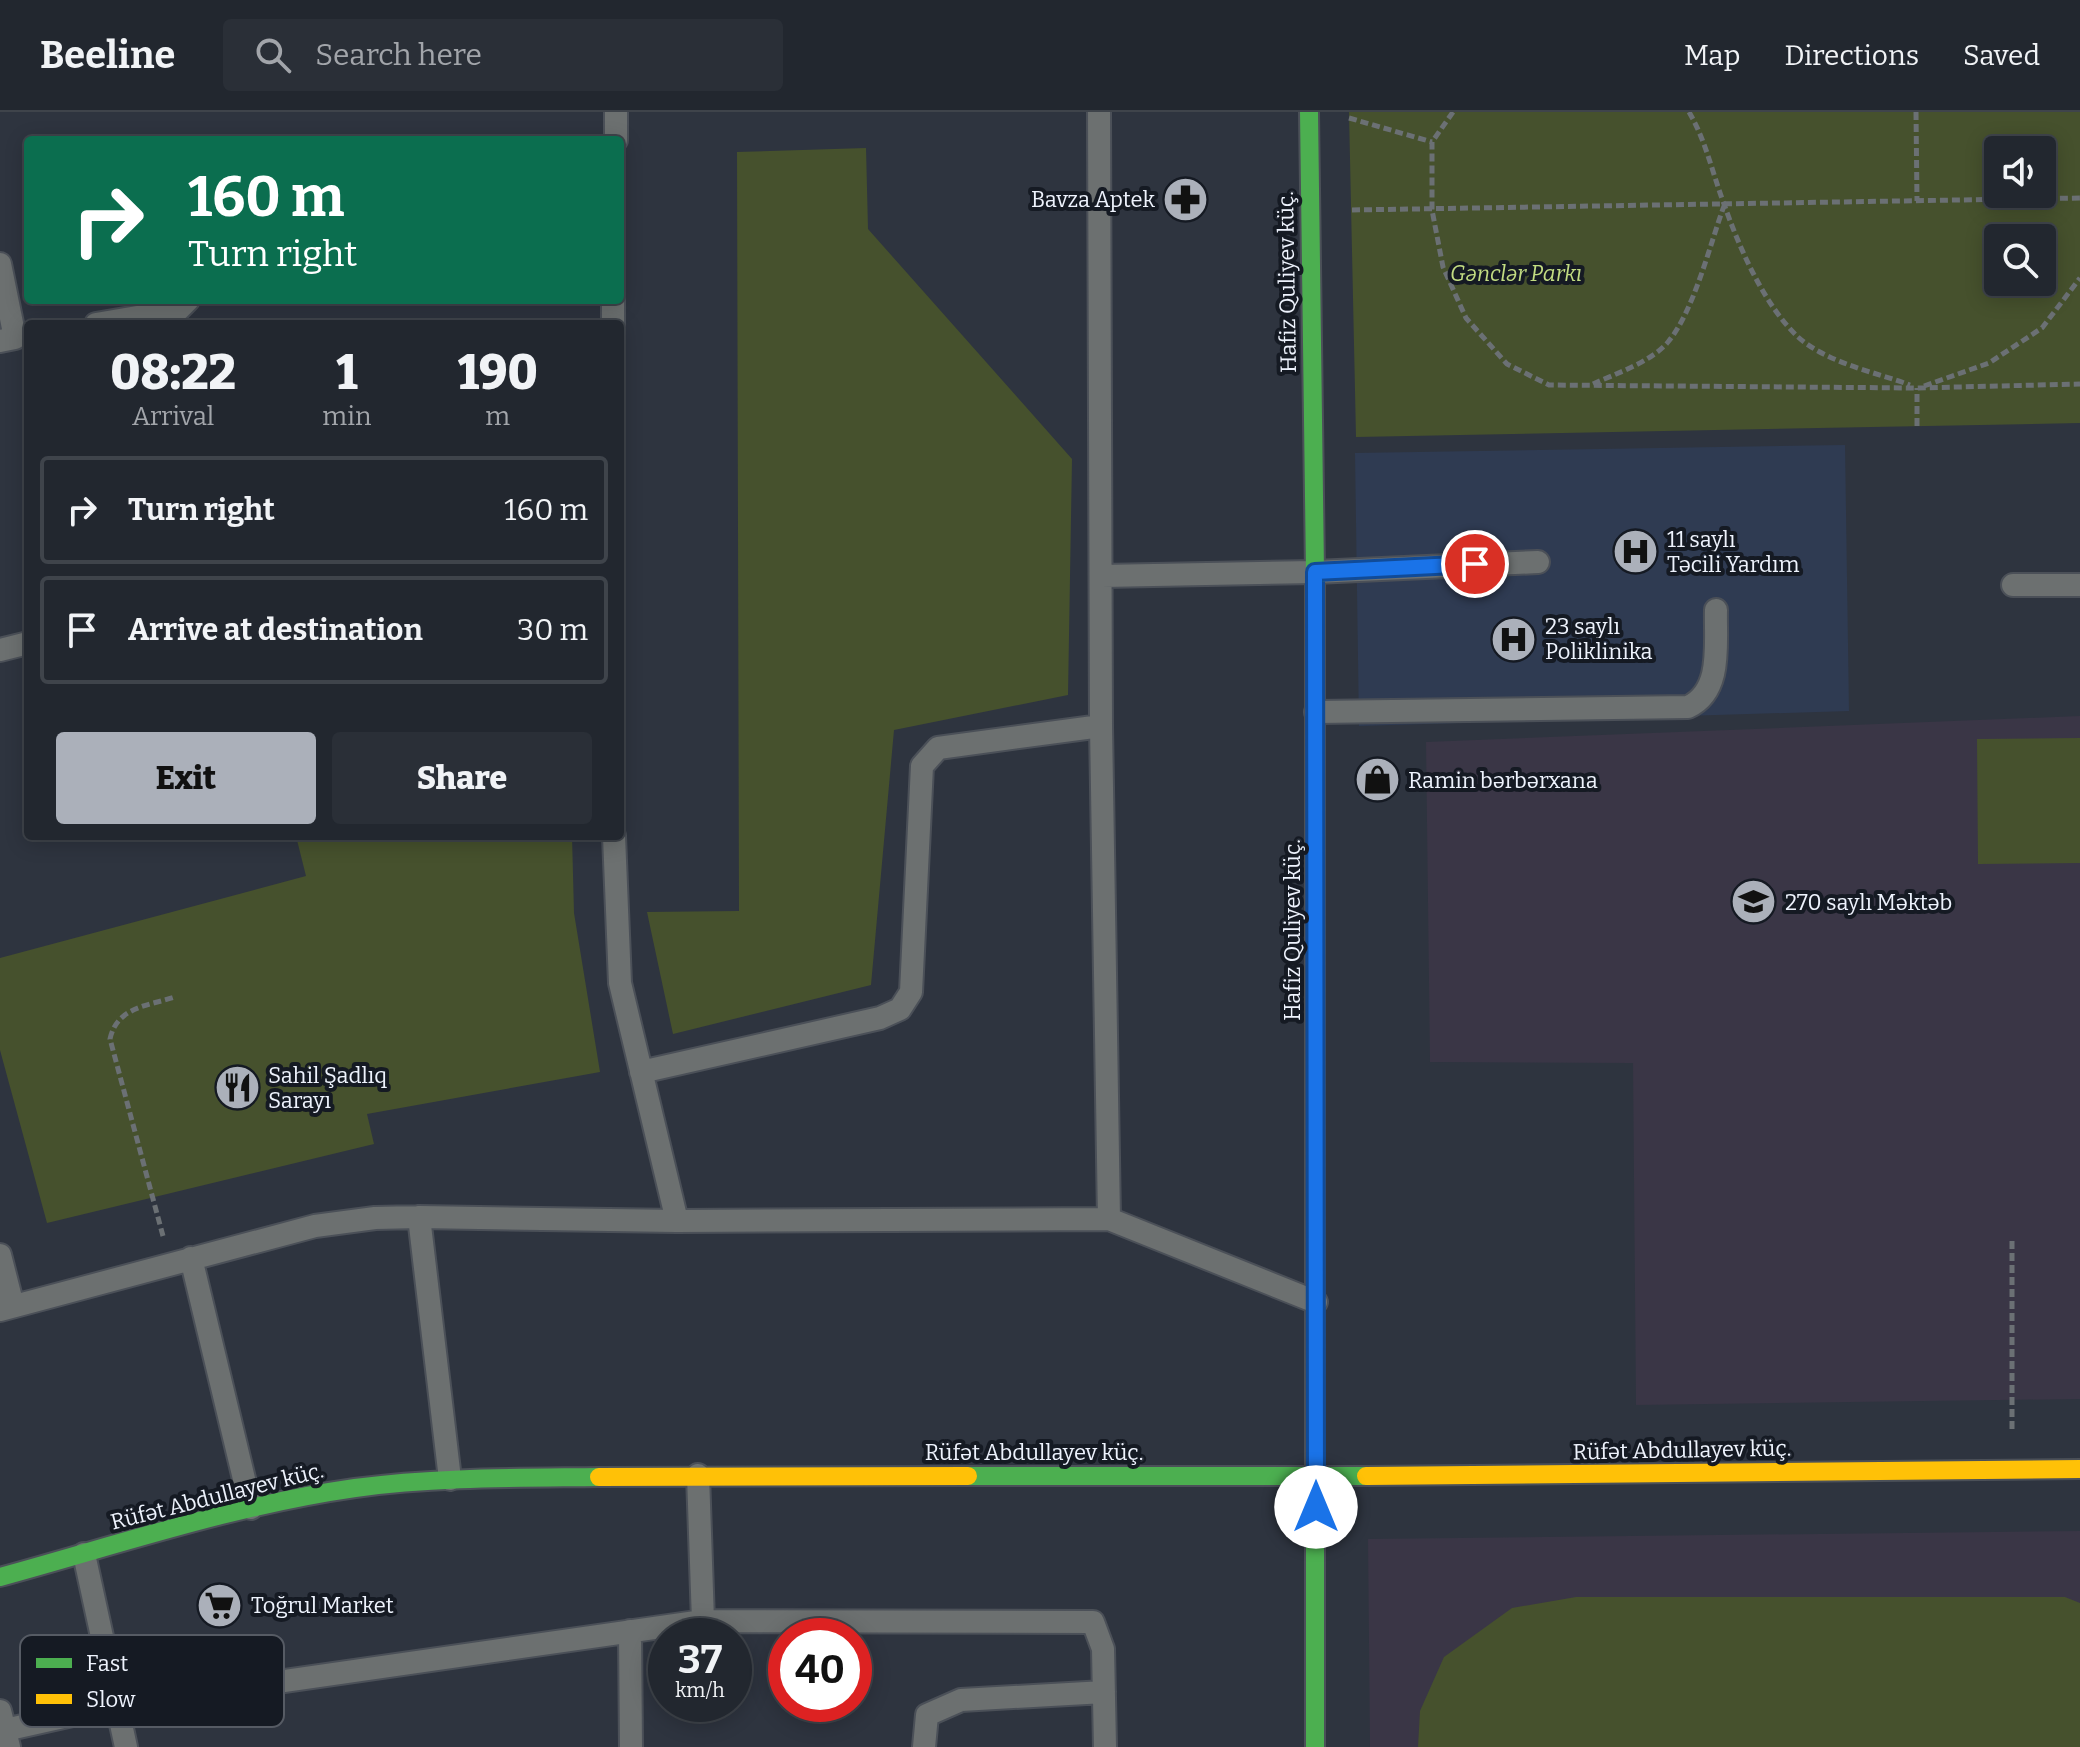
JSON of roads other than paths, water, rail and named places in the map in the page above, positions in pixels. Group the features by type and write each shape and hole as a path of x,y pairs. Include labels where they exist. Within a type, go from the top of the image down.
{"street":[{"name":"Hafiz Quliyev küç.","path":"1309,112 1316,712 1315,1747"},
{"name":"Rüfət Abdullayev küç.","path":"0,1577 251,1508 355,1488 450,1479 698,1475 1316,1477 2080,1469"}],"lane":[{"path":"616,112 616,136"},
{"path":"1099,112 1101,726 1109,1219"},
{"path":"0,264 14,338"},
{"path":"119,320 178,310 184,304"},
{"path":"1102,576 1315,572 1538,562"},
{"path":"2013,585 2080,585"},
{"path":"1316,712 1688,707 1700,701 1711,688 1716,610"},
{"path":"0,650 24,644"},
{"path":"641,1072 880,1018 900,1009 911,992 922,766 938,748 1101,726"},
{"path":"614,840 620,983 677,1221"},
{"path":"419,1217 450,1479"},
{"path":"0,1255 7,1308 315,1226 375,1218 677,1221 1109,1219 1316,1302"},
{"path":"181,1261 251,1508"},
{"path":"698,1475 703,1618"},
{"path":"84,1554 102,1635"},
{"path":"752,1621 1093,1622 1103,1649 1105,1747"},
{"path":"284,1681 648,1629"},
{"path":"629,1747 630,1631"},
{"path":"924,1747 927,1715 961,1700 1104,1692"},
{"path":"122,1727 126,1747"}],"place":[{"name":"Bavza Aptek","path":"1186,199"},
{"name":"11 saylı Təcili Yardım","path":"1636,552"},
{"name":"23 saylı Poliklinika","path":"1514,639"},
{"name":"Ramin bərbərxana","path":"1377,780"},
{"name":"270 saylı Məktəb","path":"1754,902"},
{"name":"Sahil Şadlıq Sarayı","path":"237,1088"},
{"name":"Toğrul Market","path":"220,1605"}],"park label":[{"name":"Gənclər Parkı","path":"1516,273"}]}
